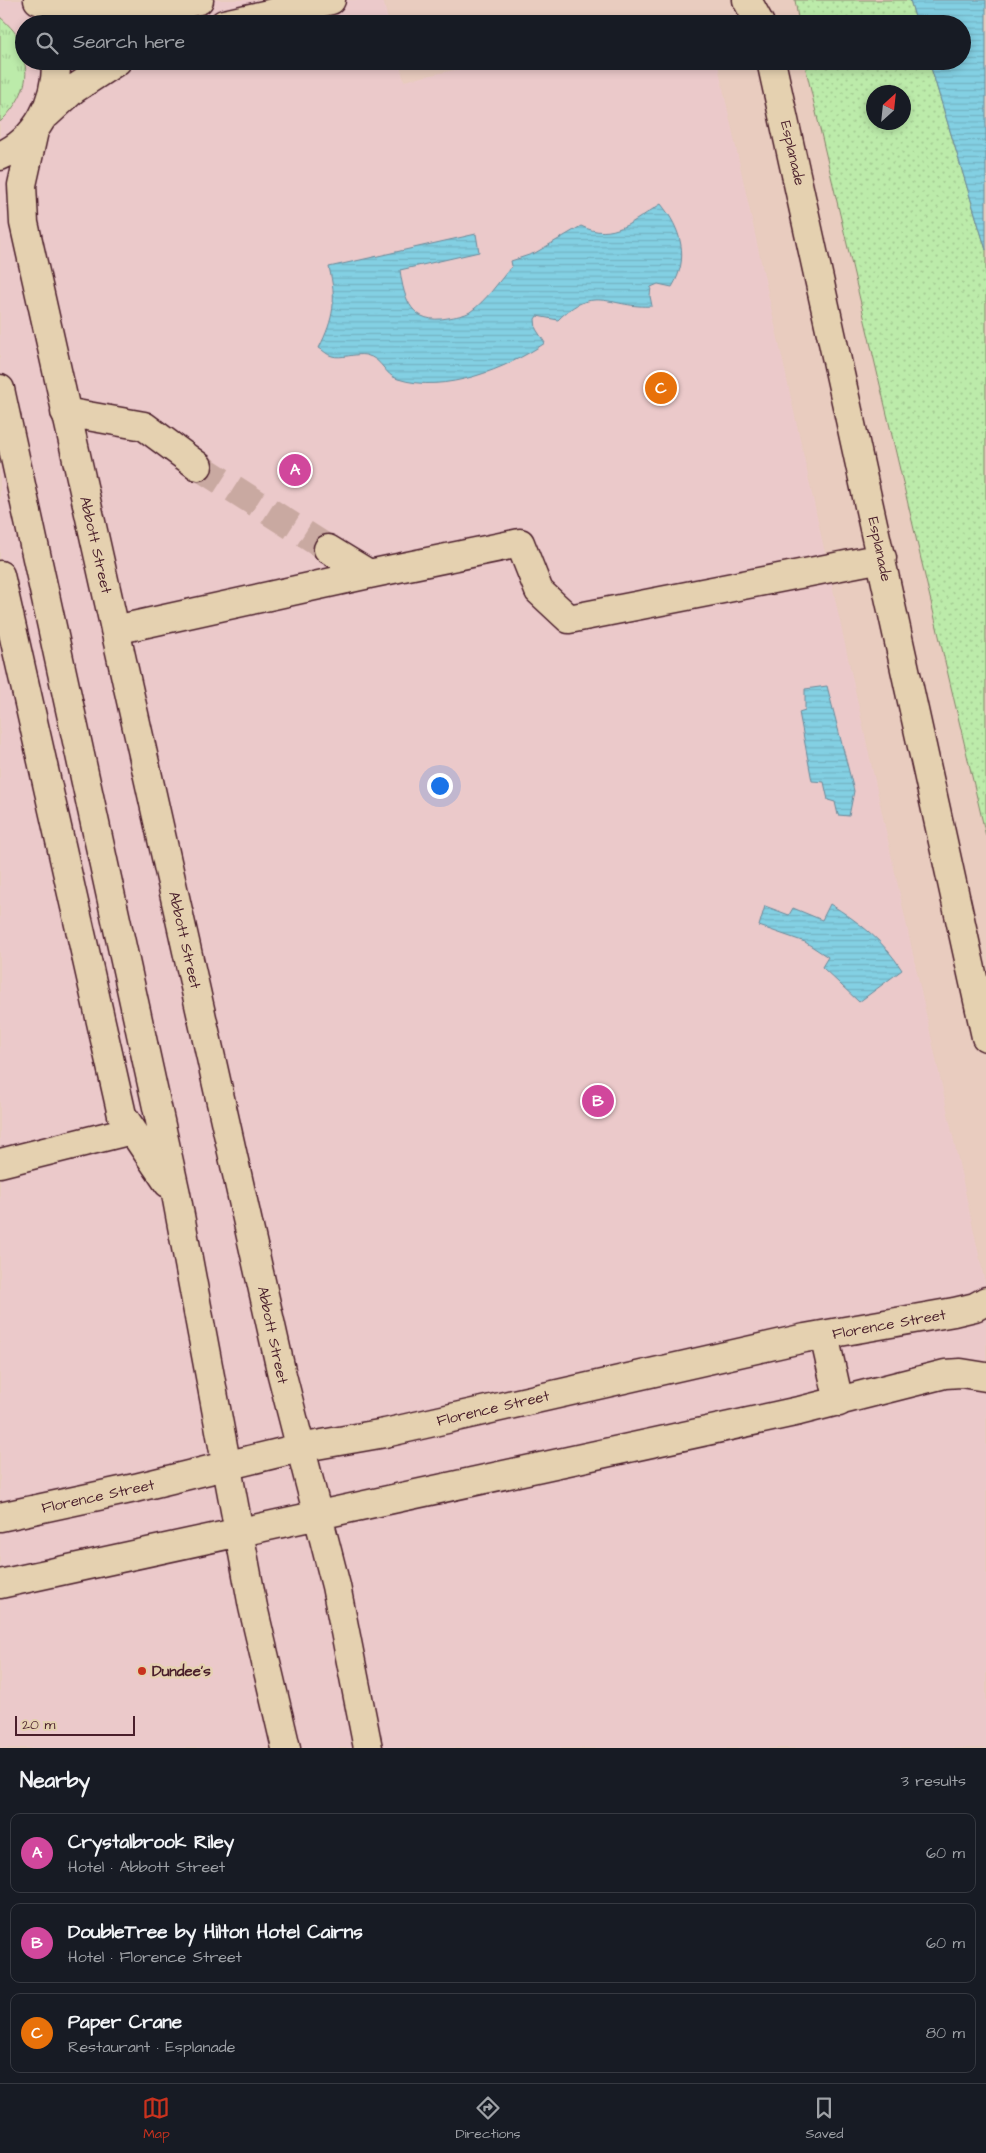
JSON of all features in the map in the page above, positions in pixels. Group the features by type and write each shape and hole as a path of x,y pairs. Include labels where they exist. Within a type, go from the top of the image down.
{"street":[{"path":"28,0 39,15"},
{"path":"38,0 67,7 124,10 173,6 199,0"},
{"path":"264,15 331,0"},
{"path":"747,0 755,15"},
{"path":"38,125 54,92 55,70"},
{"path":"0,156 15,147 74,89 103,70"},
{"name":"Esplanade","path":"773,70 986,1037"},
{"name":"Abbott Street","path":"38,125 22,185 24,223 299,1448 336,1586 368,1748"},
{"path":"2,407 176,1194 253,1607 286,1748"},
{"path":"65,412 144,426 198,466"},
{"path":"115,630 520,542 539,591 570,619 882,558"},
{"path":"328,549 369,574"},
{"path":"0,575 122,1115 176,1194"},
{"path":"0,1163 132,1130"},
{"name":"Florence Street","path":"0,1517 299,1448 385,1433 824,1335 954,1312 975,1307 986,1301"},
{"path":"824,1335 839,1402"},
{"path":"0,1584 839,1402 945,1374 961,1373 986,1377"}],"shaded area":[{"path":"0,0 383,0 387,15 15,15 15,70 401,70 404,81 454,70 719,70 986,1287 986,1748 0,1748"}],"green space":[{"path":"795,0 910,0 914,15 798,15"},
{"path":"0,17 15,33 15,70 26,70 26,78 17,101 0,122"},
{"path":"806,70 932,70 986,250 986,836"}],"water":[{"path":"910,0 986,0 986,250 932,70 971,70 971,15 914,15"},
{"path":"661,204 674,223 681,244 682,255 678,276 672,287 658,284 651,287 652,306 593,300 571,309 558,320 537,316 535,319 536,329 545,343 512,362 493,370 454,381 416,383 398,379 389,374 372,357 362,355 336,357 328,355 319,348 333,309 333,289 329,267 476,234 479,252 400,270 407,300 418,314 426,318 436,319 454,317 470,312 482,302 512,266 511,261 535,253 581,226 603,232 623,227"},
{"path":"827,686 854,791 849,816 838,815 835,802 828,800 824,782 812,781 799,712 805,710 805,689"},
{"path":"830,904 879,941 902,970 859,1002 822,967 828,957 805,942 759,926 765,906 789,915 793,908 822,920"}],"tunnel":[{"path":"198,466 328,549"}],"place":[{"name":"Paper Crane","path":"661,388"},
{"name":"Crystalbrook Riley","path":"295,470"},
{"name":"DoubleTree by Hilton Hotel Cairns","path":"598,1101"},
{"name":"Dundee's","path":"142,1671"}]}
